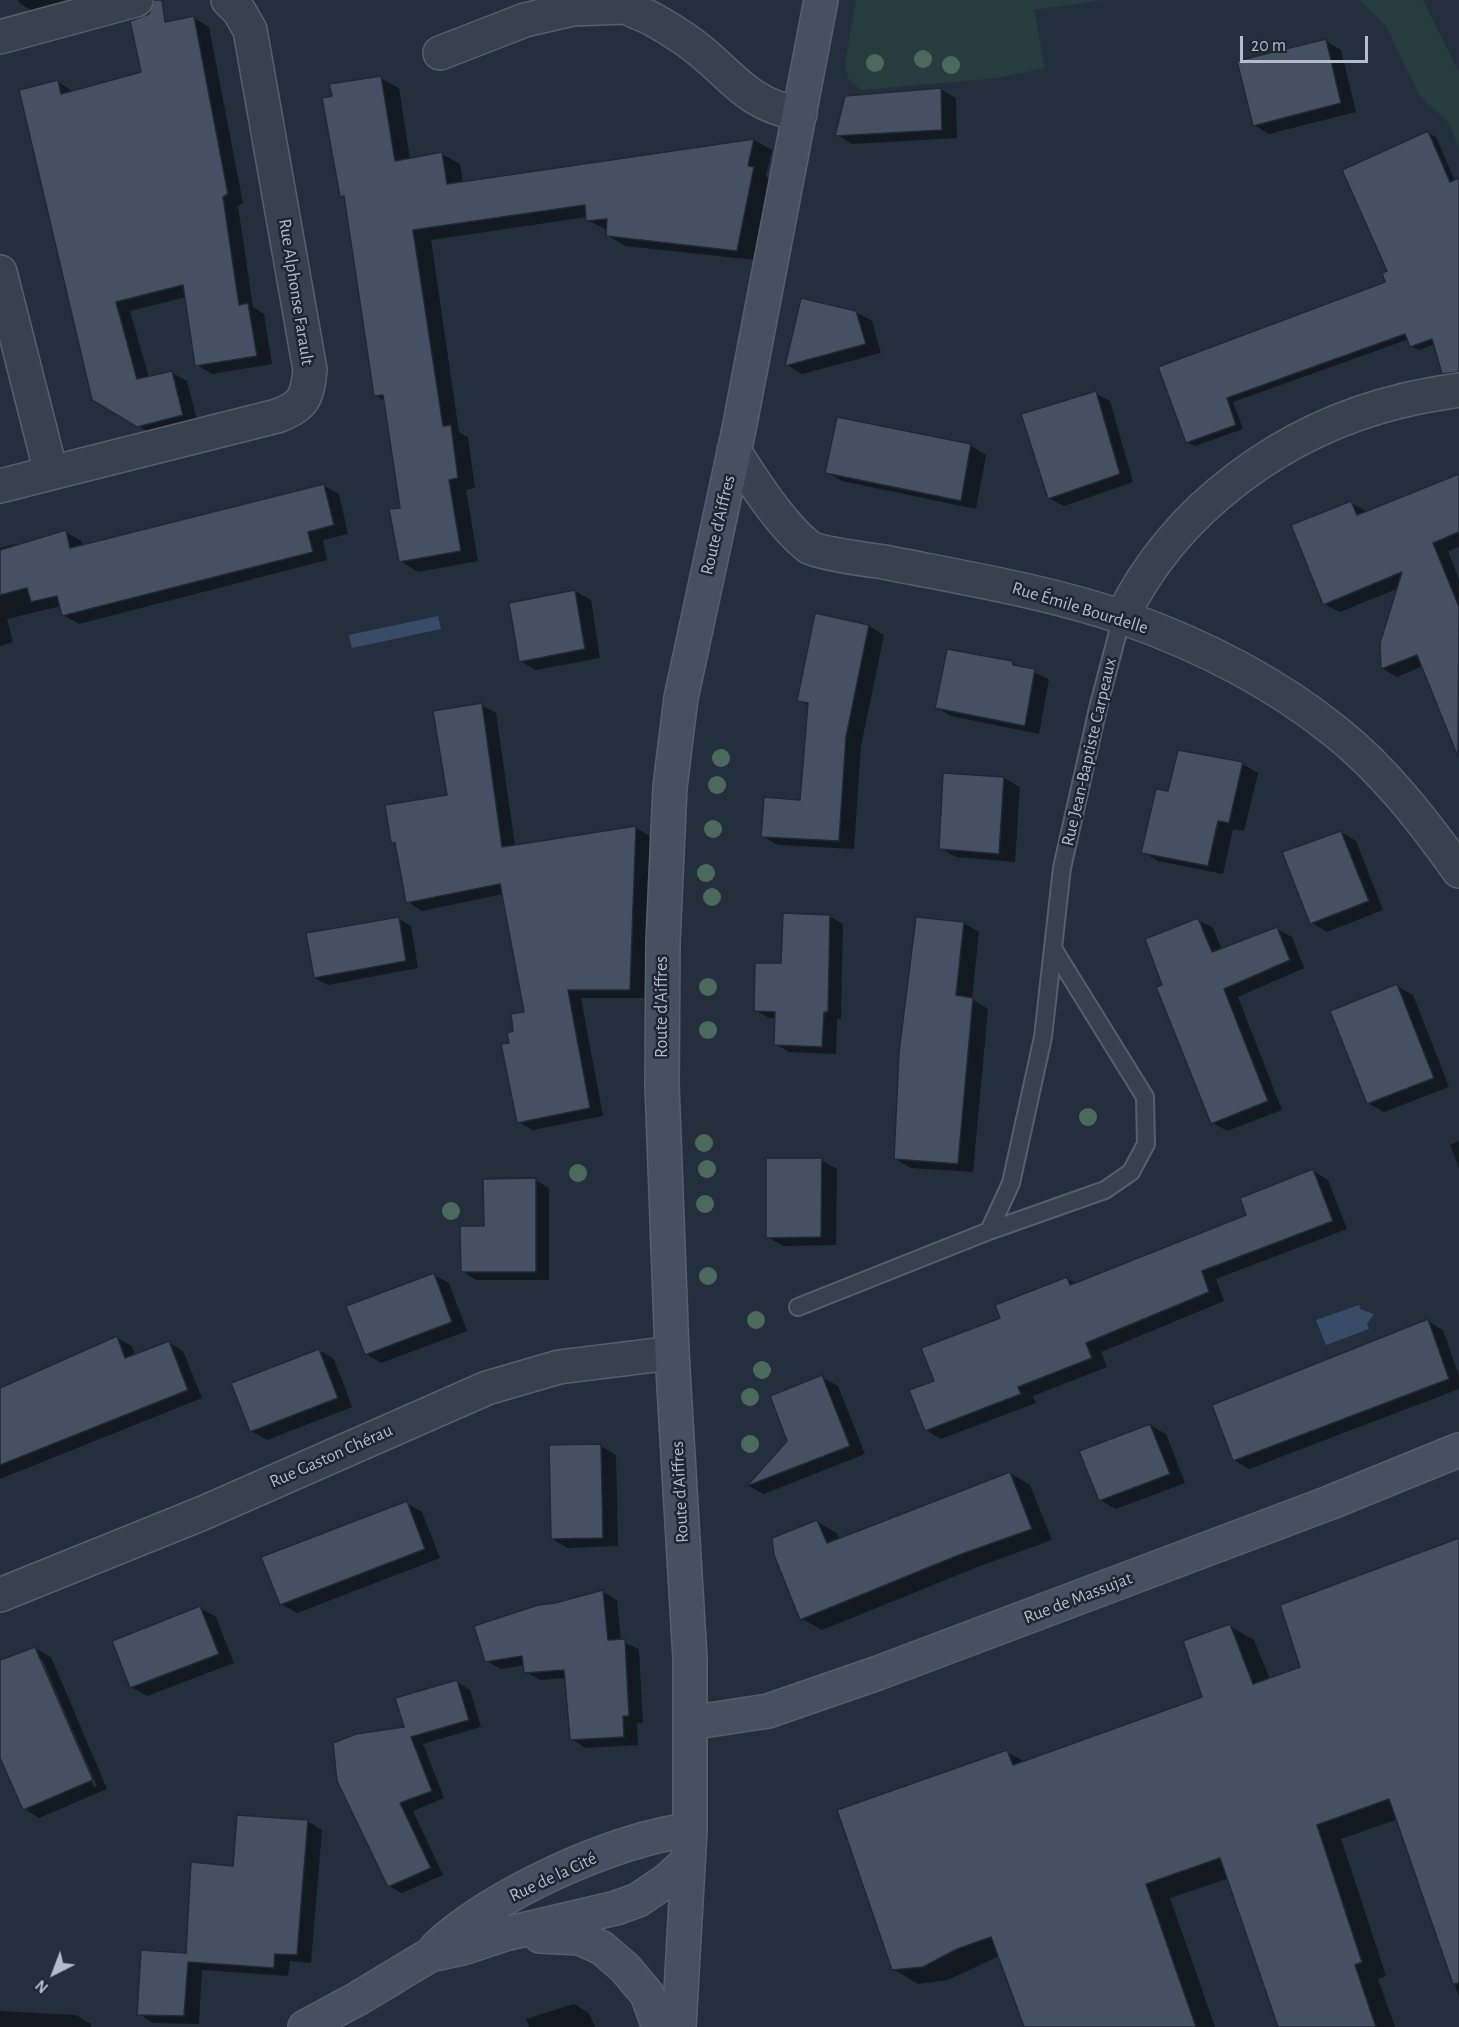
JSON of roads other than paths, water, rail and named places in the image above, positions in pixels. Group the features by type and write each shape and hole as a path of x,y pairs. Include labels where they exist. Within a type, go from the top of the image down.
{"main road":[{"name":"Route d'Aiffres","path":"679,2027 690,1830 690,1659 672,1353 662,1085 663,942 669,787 681,698 734,451 821,0"},
{"name":"Rue de Massujat","path":"690,1723 768,1711 878,1673 1329,1503 1459,1450"},
{"name":"Rue de la Cité","path":"305,2027 430,1955 451,1934 493,1906 546,1877 661,1833 690,1830"},
{"name":"Rue de la Cité","path":"430,1955 463,1948 505,1934 606,1911 638,1900 666,1881 687,1862"},
{"name":"Rue de la Cité","path":"505,1934 580,1938 602,1948 625,1968 647,1994 659,2027"}],"street":[{"path":"0,37 136,0"},
{"name":"Rue Alphonse Farault","path":"0,486 277,416 292,411 304,400 310,370 262,90 250,30 239,11 228,0"},
{"path":"440,53 525,20 573,9 622,3 688,41 750,96 778,110 800,114"},
{"path":"0,272 51,473"},
{"name":"Rue Jean-Baptiste Carpeaux","path":"1122,617 1138,584 1167,545 1214,498 1271,453 1352,416 1400,400 1459,390"},
{"name":"Rue Émile Bourdelle","path":"734,451 764,497 811,548 1008,586 1122,617 1248,671 1295,701 1338,733 1387,782 1433,835 1459,871"},
{"name":"Rue Gaston Chérau","path":"0,1595 203,1513 486,1388 559,1367 672,1353"}],"lane":[{"name":"Rue Jean-Baptiste Carpeaux","path":"989,1231 1011,1183 1042,1037 1062,868 1122,617"},
{"path":"798,1307 989,1231 1105,1190 1131,1172 1146,1144 1145,1097 1054,950"}],"water":[{"path":"438,616 441,629 352,648 349,635"},
{"path":"1359,1305 1360,1309 1374,1314 1367,1324 1369,1329 1326,1345 1316,1320"}]}
